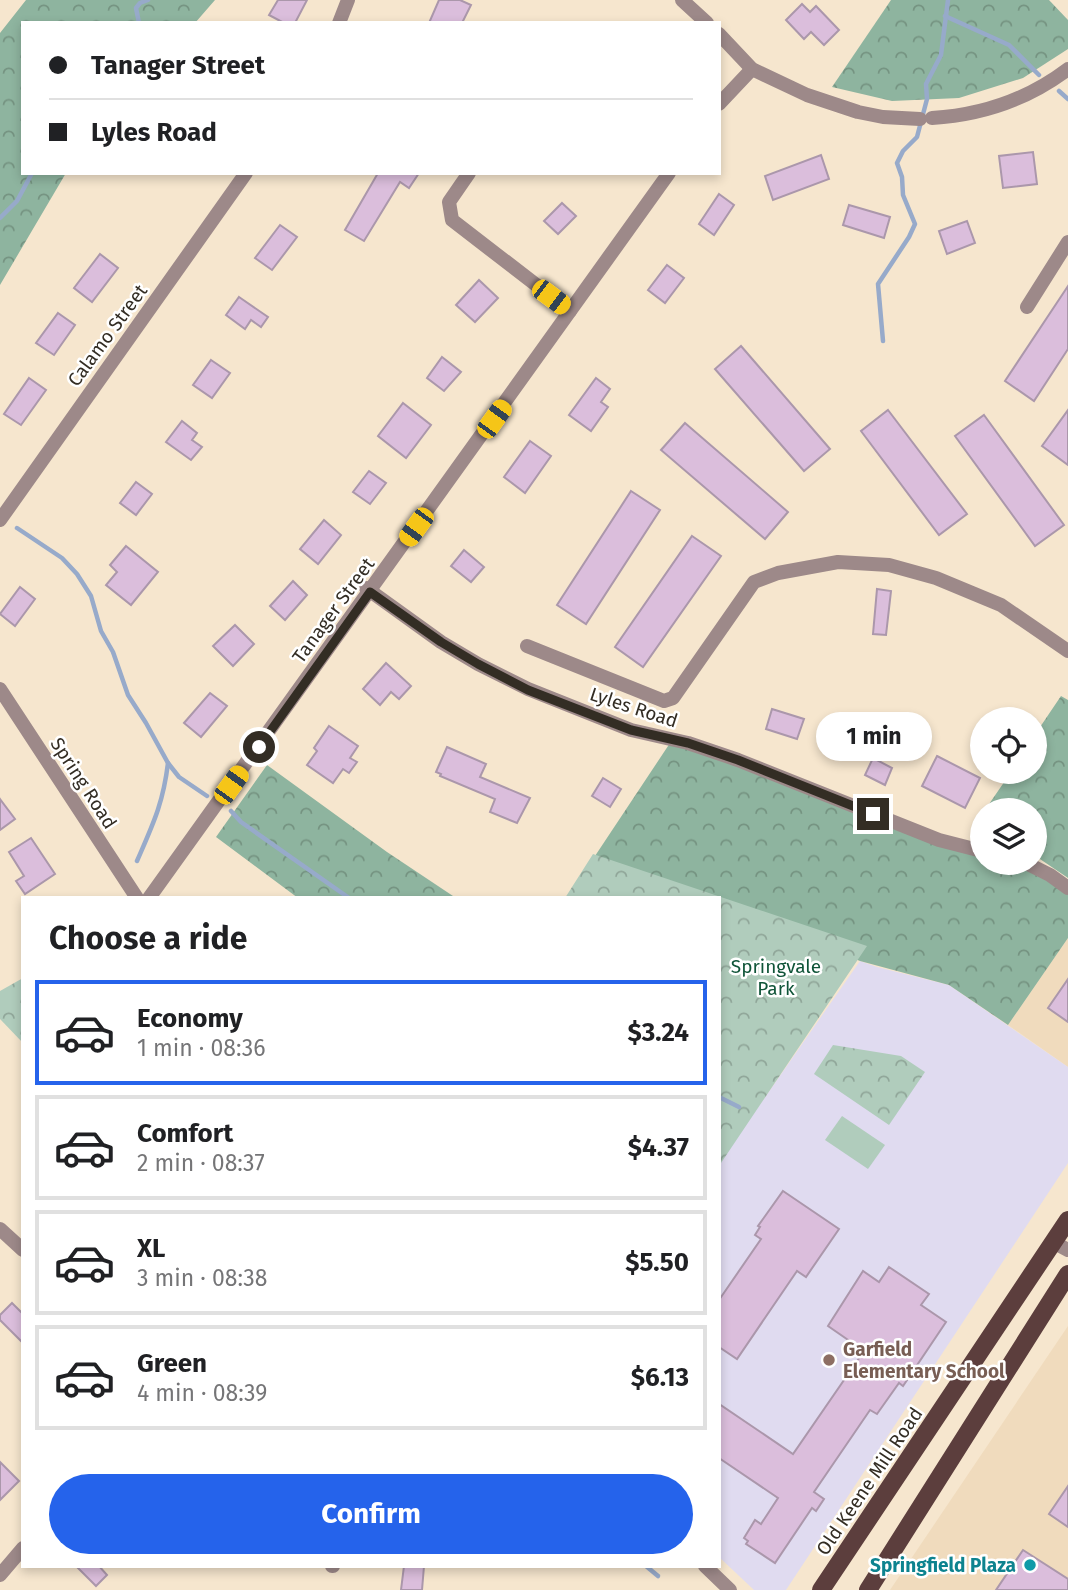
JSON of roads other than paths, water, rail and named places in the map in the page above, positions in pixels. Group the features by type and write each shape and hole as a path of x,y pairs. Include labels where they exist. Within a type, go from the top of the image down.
{"main road":[{"name":"Old Keene Mill Road","path":"821,1590 1060,1246 1068,1220"},
{"path":"868,1590 1068,1274"}],"street":[{"path":"340,21 348,0"},
{"path":"682,0 705,21"},
{"path":"721,36 752,69 807,95 858,113 883,117 926,119 969,115 1016,101 1068,69"},
{"path":"721,102 752,69"},
{"name":"Calamo Street","path":"0,520 245,175"},
{"path":"468,175 449,202 452,220 570,311"},
{"name":"Tanager Street","path":"150,896 668,175"},
{"path":"1027,307 1068,243"},
{"path":"527,646 664,701 673,698 754,582 778,573 838,562 889,565 936,578 1001,605 1068,651"},
{"name":"Lyles Road","path":"368,590 441,642 528,690 631,730 688,743 738,760 939,840 970,848"},
{"name":"Spring Road","path":"0,689 136,896"},
{"path":"1046,875 1068,888"},
{"path":"0,1229 21,1248"},
{"path":"0,1575 21,1550"},
{"path":"707,1568 730,1590"}],"waterway":[{"path":"139,21 136,8 148,0"},
{"path":"883,341 878,284 915,224 903,195 902,177 897,163 903,151 917,137 927,99 926,84 941,55 948,0"},
{"path":"945,16 1009,45 1039,75"},
{"path":"1059,91 1068,99"},
{"path":"0,218 17,201 31,175"},
{"path":"17,528 62,558 77,574 91,596 101,631 113,652 128,695 168,763 179,777 207,796"},
{"path":"137,861 153,825 168,763"},
{"path":"231,811 241,822 346,896"},
{"path":"721,1098 739,1107"},
{"path":"648,1568 658,1576"}],"place":[{"name":"Garfield Elementary School","path":"829,1360"},
{"name":"Springfield Plaza","path":"1030,1565"}],"park label":[{"name":"Springvale Park","path":"776,977"}]}
